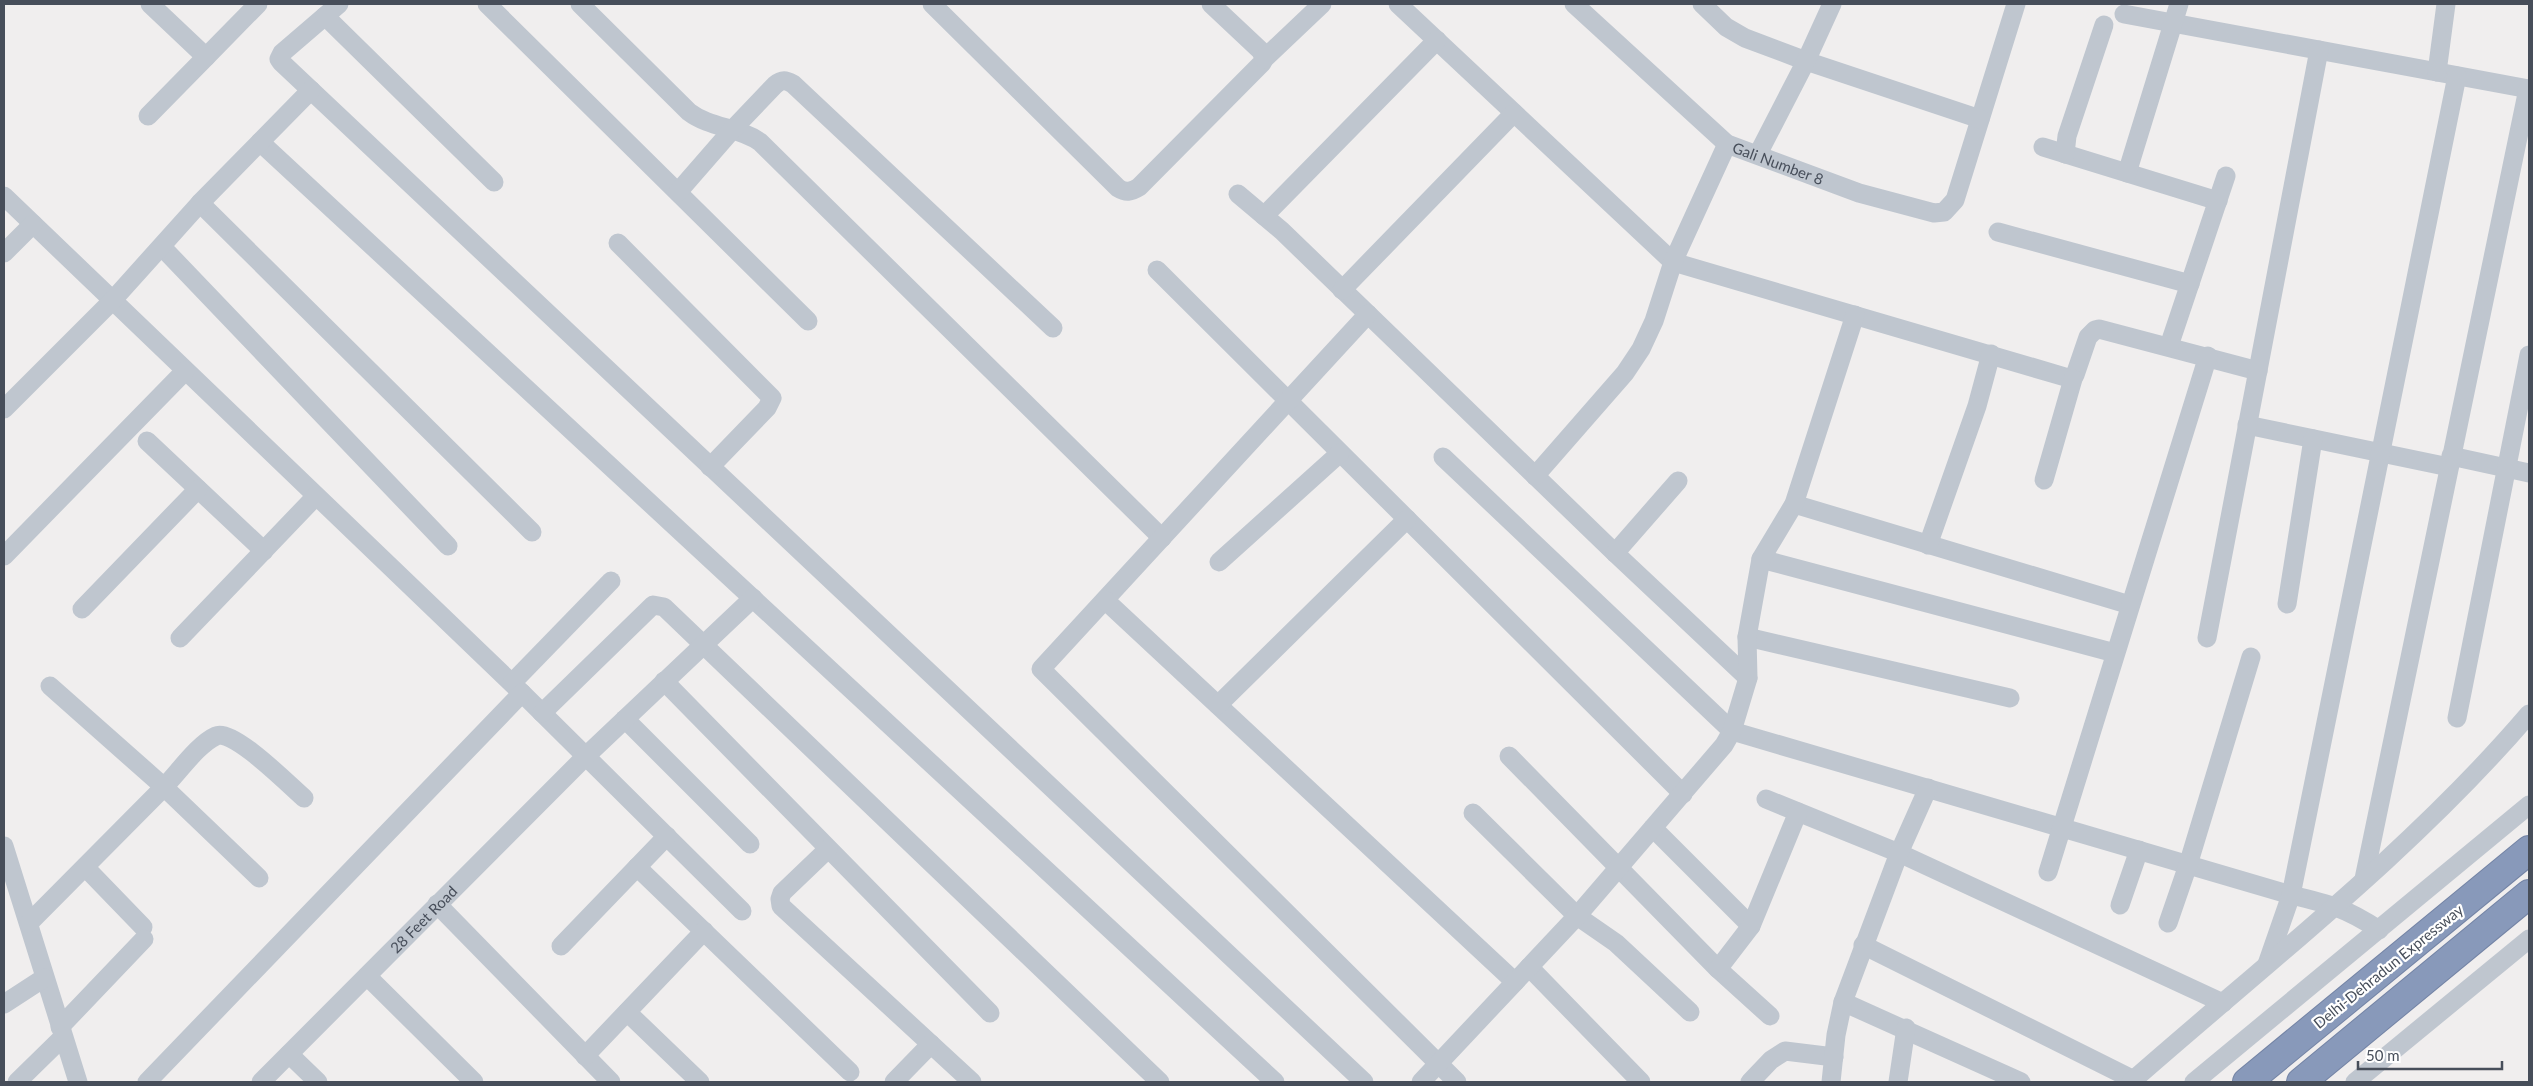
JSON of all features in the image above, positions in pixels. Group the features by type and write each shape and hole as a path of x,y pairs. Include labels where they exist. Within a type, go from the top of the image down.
{"highway":[{"name":"Delhi-Dehradun Expressway","path":"2247,1082 2529,850"},
{"path":"2301,1082 2529,894"}],"street":[{"path":"148,116 258,4"},
{"path":"487,4 808,321"},
{"path":"580,4 689,112 705,122 732,130 760,142 1162,538"},
{"path":"932,4 1118,188 1125,192 1139,187 1264,59 1322,4"},
{"path":"1212,4 1260,51 1264,59"},
{"path":"1398,4 1673,262 2073,378"},
{"name":"Gali Number 8","path":"1574,4 1727,144 1859,193 1934,213 1944,212 1955,200 1980,119"},
{"path":"1702,4 1726,27 1746,38 1806,61 1980,119 2016,4"},
{"path":"1758,154 1806,61 1832,4"},
{"path":"2127,173 2179,4"},
{"path":"2437,72 2446,4"},
{"path":"155,5 206,57"},
{"path":"494,182 332,10 280,56 281,62 1364,1082"},
{"path":"2124,14 2529,89 2364,879"},
{"path":"2065,154 2066,136 2104,25"},
{"path":"1264,216 1436,40"},
{"path":"2207,638 2319,50"},
{"path":"2267,964 2292,895 2456,76"},
{"path":"678,192 732,130 780,81 786,80 793,84 1054,328"},
{"path":"4,409 112,301 200,203 311,90"},
{"path":"1342,290 1514,113"},
{"path":"260,142 1275,1082"},
{"path":"1535,476 1625,373 1641,349 1654,321 1673,262 1727,144"},
{"path":"2043,147 2218,201"},
{"path":"2169,346 2226,176"},
{"path":"1238,194 1368,314 1615,554 1748,678"},
{"path":"4,196 517,688 742,911"},
{"path":"200,203 532,532"},
{"path":"4,253 33,224"},
{"path":"1998,232 2190,284"},
{"path":"618,243 772,398 767,408 710,466"},
{"path":"162,246 448,546"},
{"path":"1157,270 1683,794"},
{"path":"1368,314 1041,669 1458,1082"},
{"path":"1421,1082 1577,916 1715,758 1732,730 1748,678 1747,637 1761,559 1794,504 1856,315"},
{"path":"2044,480 2073,378 2088,337 2095,330 2169,346 2258,371"},
{"path":"1928,545 1977,406 1991,354"},
{"path":"2457,718 2529,355"},
{"path":"2048,872 2208,356"},
{"path":"4,556 185,371"},
{"path":"2247,425 2381,453 2506,466 2529,473"},
{"path":"2286,604 2313,439"},
{"path":"147,441 264,551"},
{"path":"1219,562 1340,453"},
{"path":"1443,457 1732,730 2188,865 2338,907 2361,917 2379,930"},
{"path":"1615,554 1678,481"},
{"path":"82,609 198,489"},
{"path":"180,638 316,496"},
{"path":"1794,504 2130,605"},
{"path":"1218,705 1407,519"},
{"path":"1761,559 2115,653"},
{"path":"147,1082 517,688 612,581"},
{"name":"28 Feet Road","path":"261,1082 586,756 753,598"},
{"path":"1105,600 1515,982"},
{"path":"542,713 653,605 664,607 705,644 1160,1082"},
{"path":"1747,637 2010,698"},
{"path":"2168,923 2188,865 2251,657"},
{"path":"664,681 990,1013"},
{"path":"50,686 164,787 259,878"},
{"path":"1863,945 2132,1081 2267,964 2338,907 2364,879 2488,763 2529,714"},
{"path":"625,719 750,844"},
{"path":"29,923 204,744 217,735 225,735 242,744 304,798"},
{"path":"1509,756 1718,969 1770,1016"},
{"path":"1831,1082 1844,1002 1863,945 1899,853 1928,788"},
{"path":"1766,799 1899,853 2223,1004"},
{"path":"2194,1082 2529,805"},
{"path":"1718,969 1751,926 1798,812"},
{"path":"1473,814 1577,916 1616,943 1690,1012"},
{"path":"1653,828 1751,926"},
{"path":"561,946 667,836"},
{"path":"4,846 78,1082"},
{"path":"828,848 782,893 780,899 781,906 972,1082"},
{"path":"2120,905 2139,850"},
{"path":"17,1082 144,933 85,867"},
{"path":"638,867 850,1072"},
{"path":"437,904 611,1082"},
{"path":"585,1056 704,931"},
{"path":"2355,1082 2529,939"},
{"path":"1529,967 1641,1082"},
{"path":"367,976 474,1082"},
{"path":"4,1004 44,978"},
{"path":"1844,1002 1906,1028 2021,1082"},
{"path":"627,1012 700,1082"},
{"path":"1898,1082 1906,1028"},
{"path":"894,1082 931,1044"},
{"path":"1750,1082 1771,1060 1786,1051 1834,1057"},
{"path":"289,1054 318,1082"}]}
